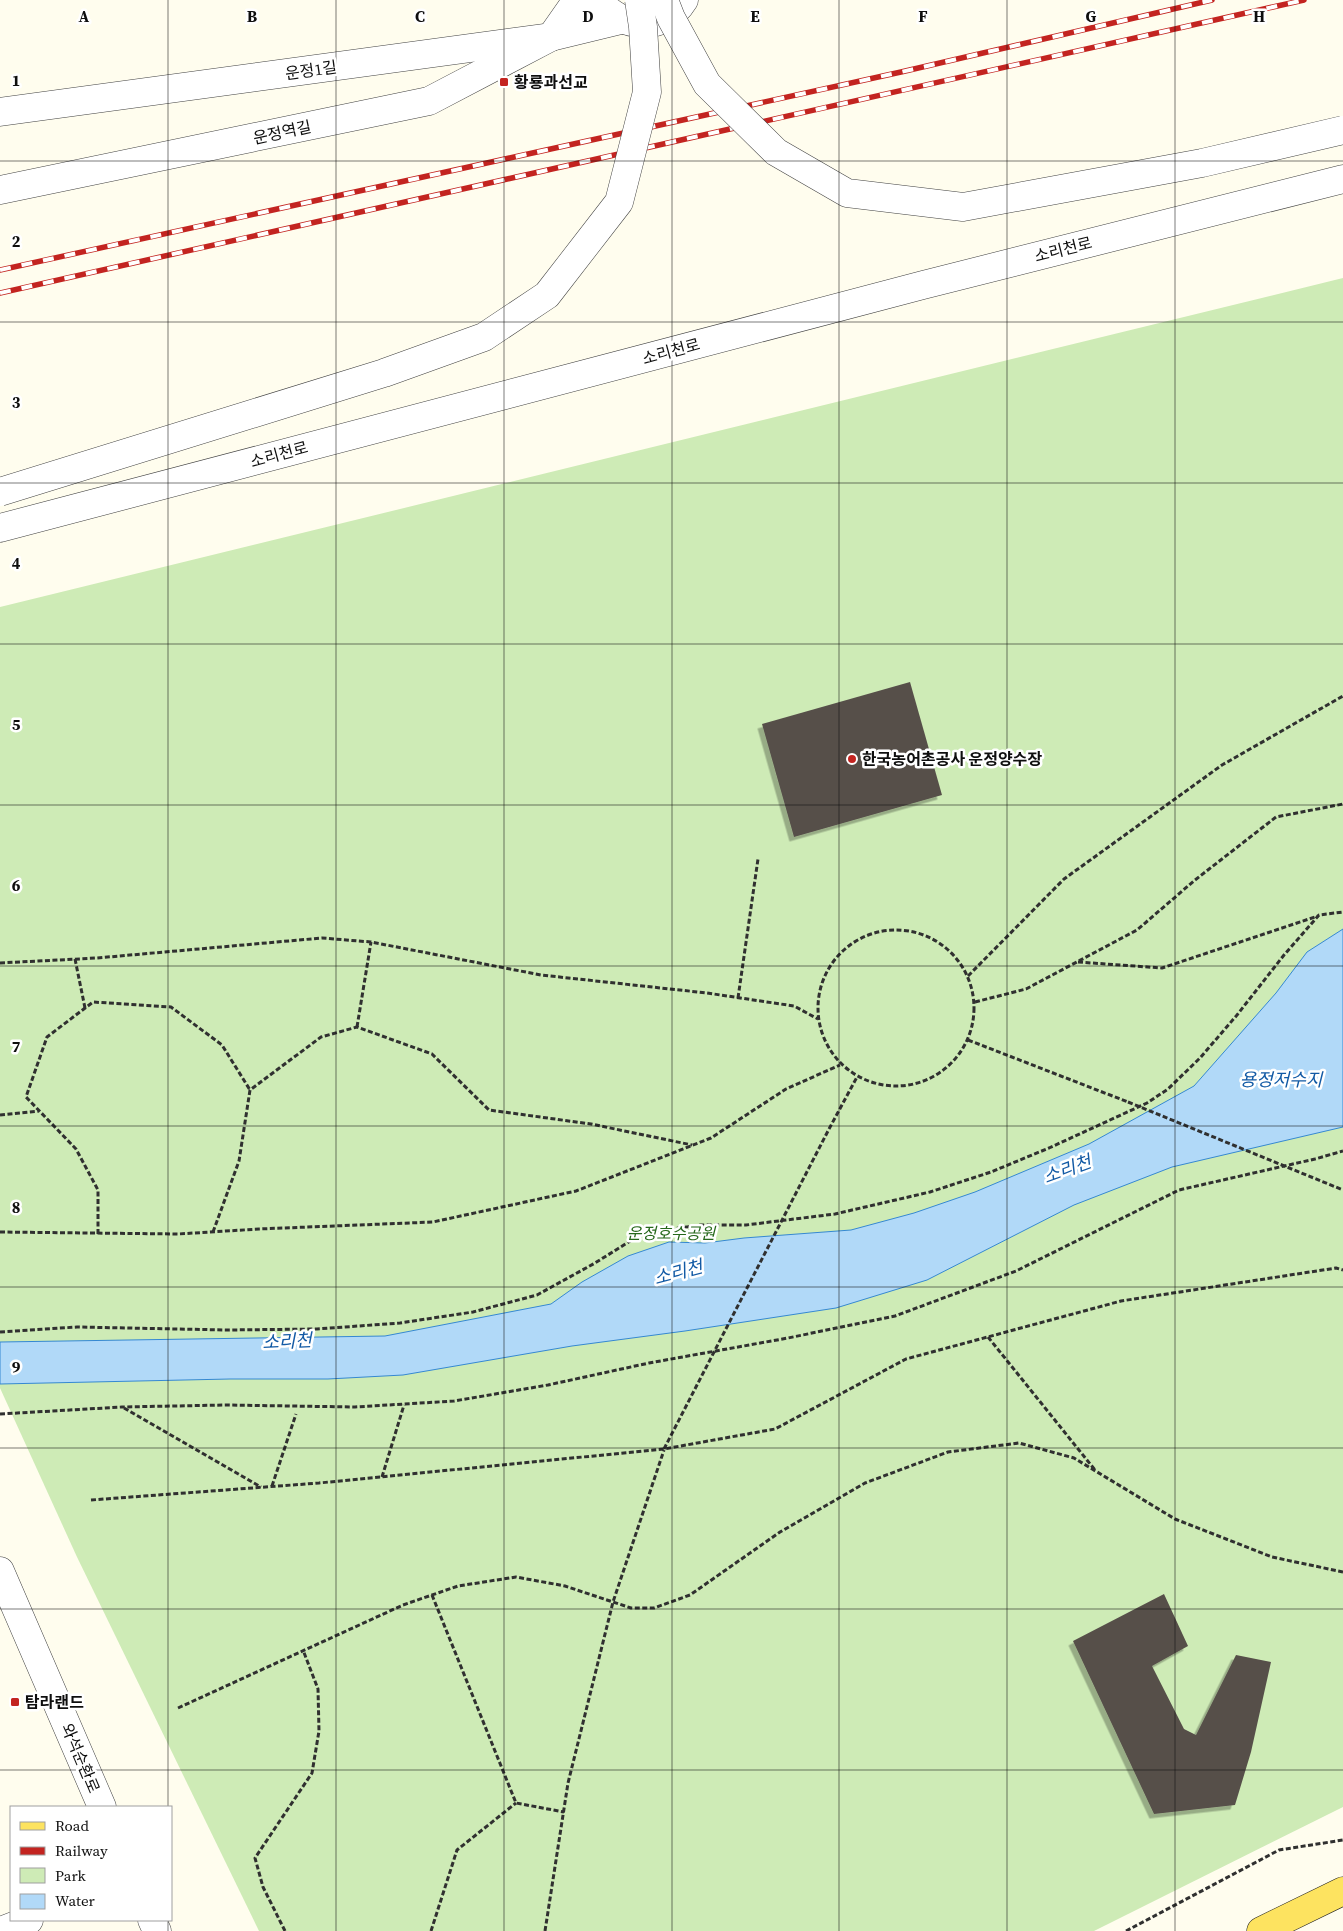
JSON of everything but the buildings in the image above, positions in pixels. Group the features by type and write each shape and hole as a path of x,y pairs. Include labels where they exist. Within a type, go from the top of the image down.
{"main road":[{"path":"1261,1931 1343,1891"}],"street":[{"path":"551,37 577,0"},
{"path":"598,0 606,11 621,20 637,24 653,23 668,17 683,2"},
{"path":"0,492 384,373 484,337 547,295 618,202 647,92 643,27 639,0"},
{"path":"683,2 670,18 707,84 776,152 847,193 963,207 1202,163 1343,130"},
{"name":"운정1길","path":"1,106 551,37 621,20"},
{"name":"운정역길","path":"0,190 430,101 551,37"},
{"name":"소리천로","path":"0,528 923,284 1343,179"},
{"name":"와석순환로","path":"0,1571 102,1806"},
{"path":"1,1931 26,1921"}],"path":[{"path":"968,976 1064,879 1222,765 1343,696"},
{"path":"974,1002 1026,989 1137,930 1194,880 1276,817 1343,804"},
{"path":"738,998 758,859"},
{"path":"1077,962 1162,968 1319,915 1343,912"},
{"path":"0,1332 77,1327 226,1330 317,1329 400,1323 473,1312 537,1295 595,1263 643,1233 701,1225 746,1225 835,1214 930,1192 991,1172 1049,1148 1147,1103 1168,1089 1200,1058 1237,1016 1284,955 1319,915"},
{"path":"896,930 918,933 932,939 955,957 968,976 974,1002 974,1022 968,1040 957,1059 940,1074 920,1084 898,1088 857,1078 840,1065 825,1044 818,1019 818,997 824,975 836,957 854,942 874,933 896,930"},
{"path":"0,963 75,959 322,938 372,942 541,975 794,1006 818,1019"},
{"path":"357,1027 372,942"},
{"path":"75,959 85,1008"},
{"path":"98,1234 98,1190 76,1149 26,1097 47,1037 93,1002 171,1007 222,1045 250,1090 239,1161 213,1232"},
{"path":"250,1090 321,1037 357,1027 432,1054 489,1110 591,1124 692,1145"},
{"path":"968,1040 1128,1102 1343,1190"},
{"path":"0,1232 178,1234 433,1222 576,1191 711,1138 786,1089 840,1065"},
{"path":"545,1931 568,1784 613,1602 664,1449 857,1078"},
{"path":"0,1115 39,1111"},
{"path":"0,1414 122,1407 226,1404 355,1407 454,1401 548,1385 649,1363 788,1338 895,1316 1016,1271 1179,1190 1315,1159 1343,1150"},
{"path":"90,1500 382,1477 664,1449 775,1429 906,1359 1121,1301 1336,1268 1343,1270"},
{"path":"988,1337 1098,1472"},
{"path":"382,1477 404,1405"},
{"path":"122,1407 262,1487"},
{"path":"272,1486 296,1414"},
{"path":"178,1708 403,1605 458,1586 516,1578 565,1586 632,1608 654,1608 690,1596 780,1532 865,1483 948,1452 1019,1443 1074,1458 1175,1519 1272,1557 1343,1572"},
{"path":"432,1595 516,1803"},
{"path":"285,1931 263,1887 256,1858 312,1773 319,1731 318,1689 303,1650"},
{"path":"431,1931 457,1850 516,1803 564,1812"},
{"path":"1126,1931 1279,1850 1343,1840"}],"green space":[{"name":"운정호수공원","path":"1343,278 1343,1807 1094,1931 259,1931 77,1557 0,1388 0,607"}],"water":[{"name":"용정저수지","path":"1343,929 1343,1127 1172,1167 1074,1205 927,1280 836,1308 572,1346 403,1375 328,1379 0,1384 0,1342 385,1336 551,1304 582,1282 628,1256 669,1242 705,1243 744,1238 851,1230 914,1213 975,1192 1089,1144 1194,1086 1276,993 1307,952"}],"railway":[{"path":"0,270 901,72 1212,0"},
{"path":"0,293 1304,0"}],"place":[{"name":"황룡과선교","path":"504,82"},
{"name":"한국농어촌공사 운정양수장","path":"852,759"},
{"name":"탐라랜드","path":"15,1702"}],"water label":[{"name":"소리천","path":"1067,1169"},
{"name":"소리천","path":"678,1272"},
{"name":"소리천","path":"287,1341"}]}
